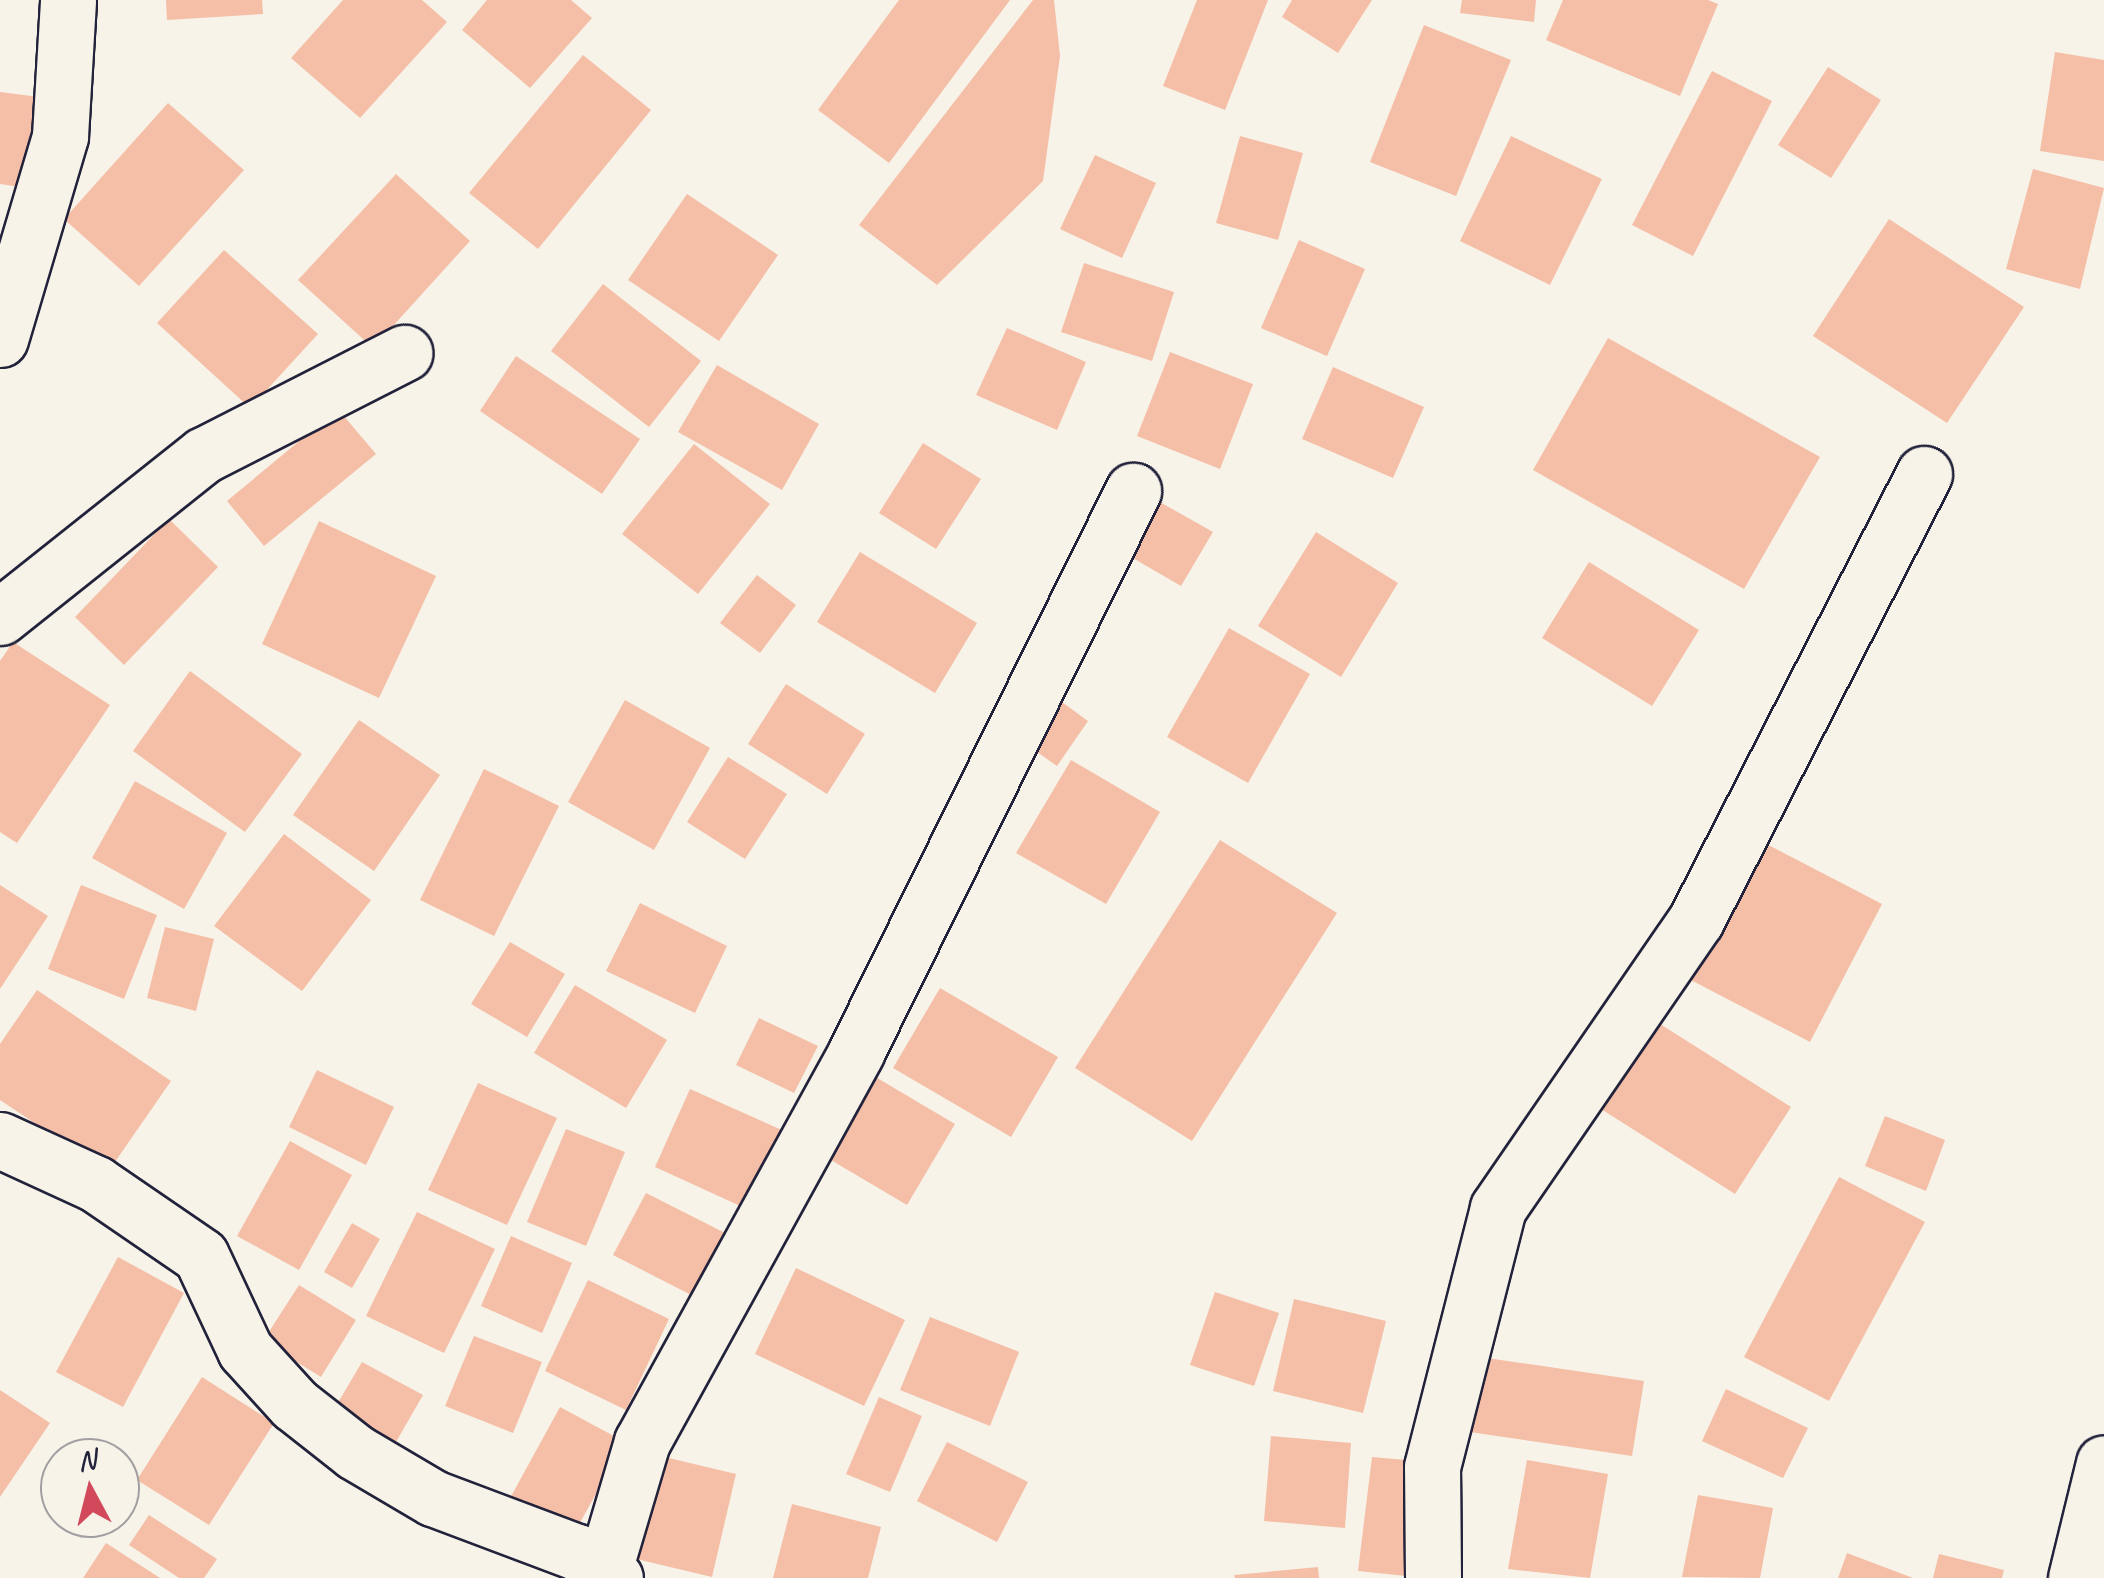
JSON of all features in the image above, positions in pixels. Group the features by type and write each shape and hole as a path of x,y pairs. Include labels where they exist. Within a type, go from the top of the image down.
{"street":[{"path":"0,338 60,136 68,0"},
{"path":"0,617 204,455 404,353"},
{"path":"1433,1578 1432,1467 1498,1208 1696,920 1924,474"},
{"path":"0,1140 96,1184 200,1256 245,1350 294,1404 355,1452 433,1498 577,1552 609,1574 642,1442 856,1052 1133,491"},
{"path":"2076,1578 2104,1463"}],"building":[{"path":"166,0 262,0 263,14 167,20"},
{"path":"343,0 422,0 447,22 360,118 291,58"},
{"path":"487,0 571,0 592,18 530,88 462,30"},
{"path":"899,0 1010,0 889,163 818,110"},
{"path":"1033,0 1054,0 1060,56 1043,181 937,285 859,225"},
{"path":"1197,0 1268,0 1225,110 1163,86"},
{"path":"1292,0 1372,0 1338,53 1282,17"},
{"path":"1462,0 1536,0 1534,22 1460,13"},
{"path":"1563,0 1708,0 1718,4 1680,96 1546,40"},
{"path":"1424,25 1511,60 1456,196 1370,162"},
{"path":"2055,52 2104,60 2104,161 2040,151"},
{"path":"583,55 651,110 538,249 469,193"},
{"path":"1828,67 1881,100 1831,178 1778,145"},
{"path":"1712,71 1772,101 1693,256 1632,225"},
{"path":"0,92 39,97 27,188 0,184"},
{"path":"168,103 244,170 139,286 64,219"},
{"path":"1240,136 1303,153 1278,240 1216,223"},
{"path":"1511,136 1602,179 1550,285 1460,241"},
{"path":"1095,155 1156,183 1122,258 1060,229"},
{"path":"2033,169 2104,188 2080,289 2006,269"},
{"path":"396,174 470,241 373,348 298,280"},
{"path":"687,194 778,255 719,341 628,280"},
{"path":"1889,219 2024,307 1947,423 1813,336"},
{"path":"1299,240 1365,269 1327,356 1261,328"},
{"path":"224,250 318,334 250,408 157,323"},
{"path":"1084,263 1174,292 1152,361 1061,332"},
{"path":"603,284 701,361 649,427 551,351"},
{"path":"1007,328 1086,362 1057,430 976,395"},
{"path":"1608,338 1820,457 1744,589 1533,470"},
{"path":"1170,352 1253,384 1220,469 1137,436"},
{"path":"516,356 640,439 602,494 480,411"},
{"path":"717,365 819,424 782,490 678,432"},
{"path":"1333,367 1424,407 1393,478 1302,439"},
{"path":"338,409 376,454 264,546 227,501"},
{"path":"923,443 981,479 936,549 879,513"},
{"path":"694,444 770,504 698,594 622,534"},
{"path":"1151,497 1213,532 1181,586 1119,550"},
{"path":"169,519 218,567 124,665 75,617"},
{"path":"319,521 436,576 379,698 262,644"},
{"path":"1316,532 1398,583 1341,677 1258,626"},
{"path":"860,552 977,623 935,693 817,622"},
{"path":"1589,562 1699,630 1652,706 1542,638"},
{"path":"757,575 796,605 760,653 720,623"},
{"path":"1229,628 1310,674 1248,783 1167,737"},
{"path":"13,642 110,705 17,843 0,832 0,661"},
{"path":"190,671 302,754 245,832 133,751"},
{"path":"786,684 865,734 827,794 748,744"},
{"path":"1055,697 1088,721 1057,766 1023,742"},
{"path":"625,700 710,748 654,850 568,802"},
{"path":"359,720 440,775 374,871 293,815"},
{"path":"728,757 787,794 745,859 687,822"},
{"path":"1071,760 1160,812 1106,904 1016,853"},
{"path":"484,769 559,806 494,936 420,900"},
{"path":"135,781 227,833 184,909 92,858"},
{"path":"284,834 371,900 302,991 214,926"},
{"path":"1757,839 1882,904 1810,1042 1685,977"},
{"path":"1220,840 1337,913 1192,1141 1075,1068"},
{"path":"0,885 48,916 0,989"},
{"path":"81,885 157,915 124,999 48,969"},
{"path":"640,903 727,946 695,1013 606,971"},
{"path":"165,927 214,939 196,1011 147,998"},
{"path":"510,942 565,974 527,1037 471,1004"},
{"path":"575,985 667,1040 626,1108 534,1053"},
{"path":"940,988 1058,1057 1011,1137 893,1068"},
{"path":"37,990 171,1081 108,1172 0,1100 0,1044"},
{"path":"759,1018 818,1046 794,1093 736,1065"},
{"path":"1657,1022 1791,1107 1735,1194 1601,1109"},
{"path":"317,1070 394,1107 366,1165 289,1127"},
{"path":"867,1072 955,1124 907,1205 819,1153"},
{"path":"478,1083 557,1118 507,1225 428,1190"},
{"path":"690,1089 784,1131 749,1210 655,1167"},
{"path":"1885,1116 1945,1140 1926,1191 1865,1166"},
{"path":"566,1129 625,1152 586,1246 527,1222"},
{"path":"290,1141 352,1175 299,1270 237,1236"},
{"path":"1839,1177 1925,1222 1829,1401 1744,1357"},
{"path":"646,1193 731,1236 699,1299 613,1255"},
{"path":"417,1212 495,1249 444,1353 366,1316"},
{"path":"352,1223 380,1239 352,1288 324,1272"},
{"path":"511,1236 572,1263 542,1333 481,1306"},
{"path":"118,1257 184,1293 123,1407 56,1372"},
{"path":"796,1268 905,1320 864,1406 755,1354"},
{"path":"588,1280 669,1319 626,1410 545,1371"},
{"path":"299,1285 356,1320 321,1377 263,1341"},
{"path":"1215,1292 1279,1313 1254,1386 1190,1365"},
{"path":"1294,1299 1386,1321 1363,1413 1273,1391"},
{"path":"930,1317 1019,1352 990,1426 900,1390"},
{"path":"474,1336 542,1362 513,1433 445,1406"},
{"path":"1467,1355 1644,1381 1632,1456 1456,1430"},
{"path":"362,1362 423,1395 392,1449 330,1416"},
{"path":"202,1377 274,1423 209,1525 140,1482 140,1475"},
{"path":"1726,1389 1808,1428 1783,1478 1702,1441"},
{"path":"0,1390 50,1423 0,1497"},
{"path":"879,1397 922,1416 890,1492 846,1474"},
{"path":"560,1407 625,1442 573,1535 509,1500"},
{"path":"1271,1436 1351,1443 1345,1528 1264,1521"},
{"path":"947,1442 1028,1482 997,1542 917,1501"},
{"path":"652,1454 736,1474 712,1577 628,1557"},
{"path":"1372,1457 1418,1461 1406,1576 1358,1571"},
{"path":"1527,1460 1608,1474 1590,1578 1508,1569"},
{"path":"1698,1495 1773,1508 1760,1578 1682,1577"},
{"path":"792,1504 881,1527 868,1578 773,1578"},
{"path":"149,1515 217,1559 204,1578 179,1578 129,1545 134,1538 140,1538 140,1528"},
{"path":"106,1543 160,1578 83,1578"},
{"path":"1847,1553 1913,1578 1838,1578"},
{"path":"1939,1554 2004,1570 2002,1578 1933,1578"},
{"path":"1318,1567 1319,1578 1234,1575"}]}
